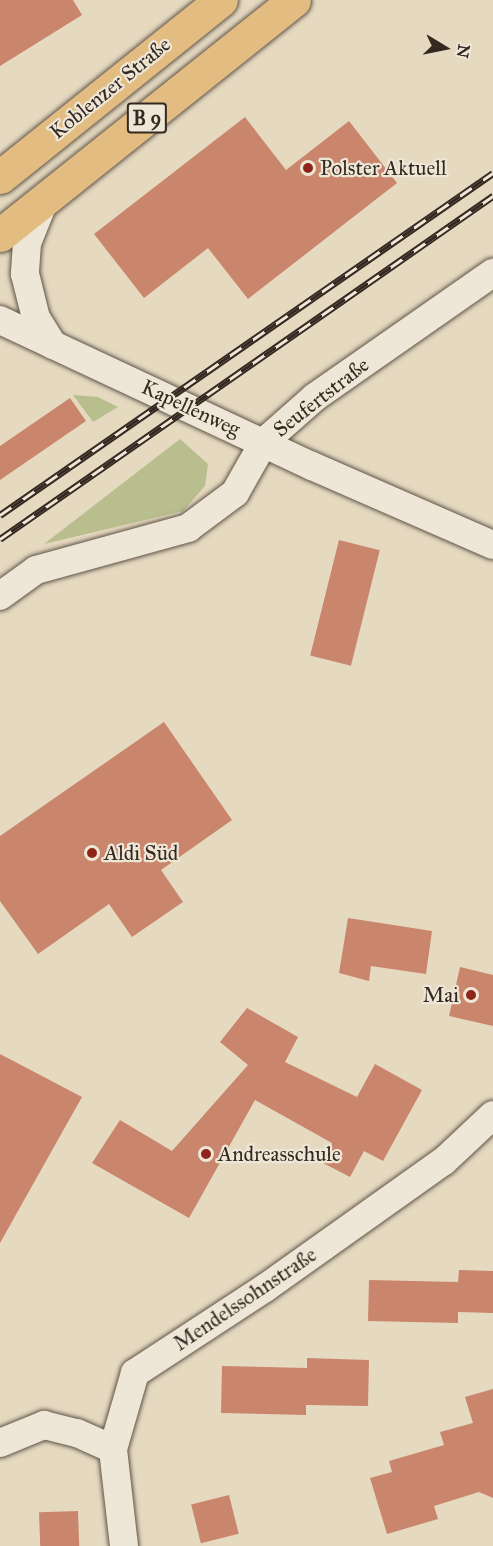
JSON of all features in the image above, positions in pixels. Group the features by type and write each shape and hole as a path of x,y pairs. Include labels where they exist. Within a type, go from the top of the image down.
{"main road":[{"name":"Koblenzer Straße","path":"0,177 221,0"},
{"name":"B 9","path":"0,236 294,0"}],"street":[{"path":"44,201 27,243 25,274 36,318 53,345"},
{"name":"Seufertstraße","path":"0,596 36,570 188,528 235,493 264,442 315,397 493,273"},
{"name":"Kapellenweg","path":"0,320 493,545"},
{"name":"Mendelssohnstraße","path":"123,1546 113,1449 135,1373 265,1288 444,1161 493,1114"},
{"path":"0,1443 44,1425 113,1449"}],"green space":[{"path":"73,395 98,397 118,407 93,422"},
{"path":"180,439 208,464 205,486 183,511 44,544"}],"building":[{"path":"0,0 73,0 82,15 0,66"},
{"path":"245,117 286,170 349,121 397,183 248,299 208,248 144,298 94,234"},
{"path":"70,398 86,421 0,480 0,446"},
{"path":"339,540 380,550 351,666 310,655"},
{"name":"Aldi Süd","path":"164,722 232,820 161,870 183,902 132,937 109,904 38,954 0,901 0,836"},
{"path":"348,918 432,931 426,974 371,966 369,981 339,973"},
{"name":"Mai","path":"460,967 493,975 493,1026 449,1016"},
{"path":"247,1008 298,1037 285,1062 357,1097 375,1064 422,1090 383,1161 364,1151 350,1177 321,1162 332,1143 255,1100 189,1218 92,1163 120,1120 172,1151 248,1065 220,1042"},
{"path":"0,1054 82,1097 0,1243"},
{"path":"459,1270 493,1271 493,1313 458,1312 458,1323 368,1321 369,1280 458,1282"},
{"path":"307,1358 369,1360 368,1406 306,1405 306,1415 221,1413 222,1366 307,1368"},
{"path":"493,1389 493,1498 479,1492 434,1506 438,1519 387,1534 370,1478 392,1472 389,1461 444,1445 440,1432 473,1423 465,1397"},
{"path":"229,1495 239,1534 201,1543 191,1504"},
{"path":"78,1511 79,1546 40,1546 39,1512"}],"railway":[{"path":"0,515 493,173"},
{"path":"0,539 493,196"}],"place":[{"name":"Polster Aktuell","path":"308,168"},
{"name":"Aldi Süd","path":"92,853"},
{"name":"Mai","path":"471,995"},
{"name":"Andreasschule","path":"206,1154"}]}
